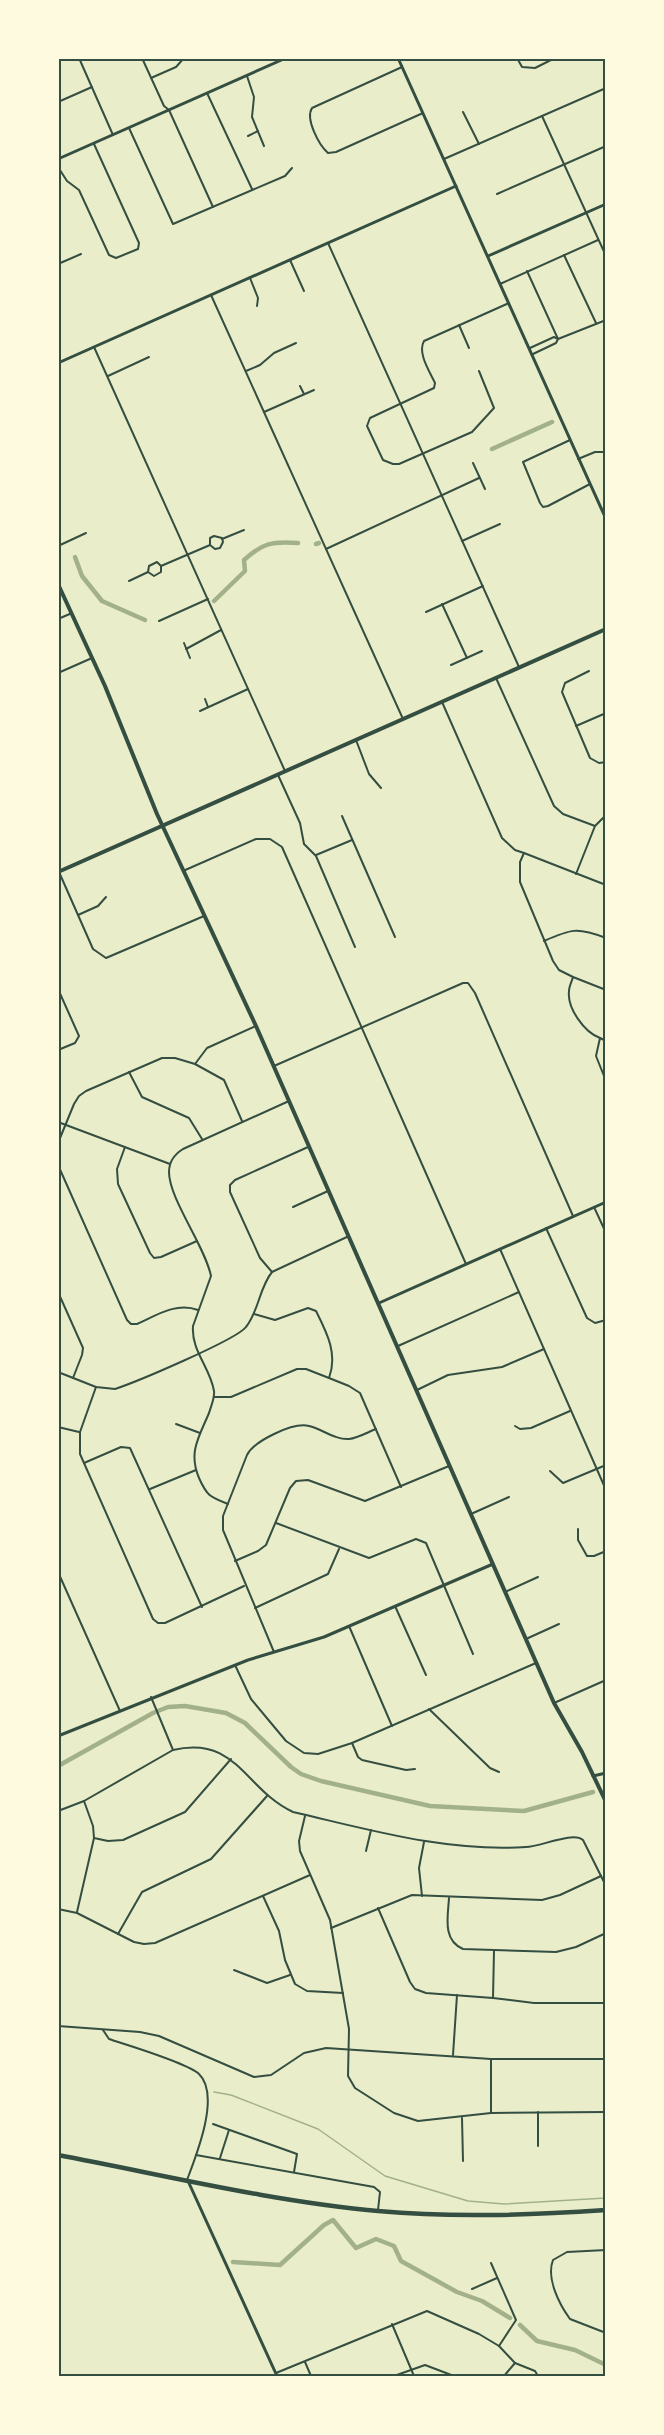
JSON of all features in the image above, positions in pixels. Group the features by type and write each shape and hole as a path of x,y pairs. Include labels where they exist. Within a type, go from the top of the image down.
{"main road":[{"path":"58,584 92,658 162,825 256,1026 380,1303 536,1663 554,1703 606,1802"},
{"path":"59,872 606,629"},
{"path":"58,2155 279,2198 378,2211 495,2216 606,2210"}],"street":[{"path":"79,58 113,135"},
{"path":"142,58 164,106 169,110 213,207"},
{"path":"152,78 176,67 184,58"},
{"path":"399,58 606,519"},
{"path":"517,58 520,65 525,68 534,68 555,58"},
{"path":"58,159 284,59"},
{"path":"402,67 316,105 309,111 322,147 328,153 336,152 423,114"},
{"path":"247,76 254,92 252,117 264,146"},
{"path":"58,102 92,87"},
{"path":"444,159 606,88"},
{"path":"207,93 252,190"},
{"path":"463,112 479,144"},
{"path":"542,116 606,256"},
{"path":"129,128 173,224 285,176 292,168"},
{"path":"248,136 258,131"},
{"path":"58,167 67,181 79,190 109,255 116,258 138,249 139,243 94,144"},
{"path":"497,194 606,146"},
{"path":"58,363 456,186"},
{"path":"488,256 606,204"},
{"path":"500,284 598,240"},
{"path":"328,243 519,668"},
{"path":"58,264 81,254"},
{"path":"564,255 596,324"},
{"path":"290,260 304,291"},
{"path":"527,272 558,339"},
{"path":"250,278 257,292 257,306"},
{"path":"211,295 403,719"},
{"path":"479,371 493,403 492,412 472,432 399,464 388,462 380,456 367,422 370,418 434,388 435,383 421,351 424,341 509,303"},
{"path":"533,354 556,343 558,339 606,320"},
{"path":"459,326 469,348"},
{"path":"530,348 554,337 558,339"},
{"path":"246,371 260,365 274,353 296,343"},
{"path":"94,347 285,771"},
{"path":"107,376 149,357"},
{"path":"300,386 304,394"},
{"path":"264,412 314,390"},
{"path":"570,440 523,462 543,507 590,484"},
{"path":"578,459 596,452 606,452"},
{"path":"473,463 485,489"},
{"path":"326,549 391,520 416,505 480,478"},
{"path":"462,540 500,524"},
{"path":"222,539 244,530"},
{"path":"58,546 86,533"},
{"path":"218,535 222,539 223,544 220,548 215,549 210,545 209,541 214,536 218,535"},
{"path":"161,566 210,545"},
{"path":"157,562 161,566 161,572 158,575 154,576 148,572 152,563 157,562"},
{"path":"129,581 148,572"},
{"path":"426,612 483,586"},
{"path":"159,621 208,599"},
{"path":"442,604 467,658"},
{"path":"58,619 72,613"},
{"path":"186,648 221,630"},
{"path":"184,644 190,658"},
{"path":"451,665 482,651"},
{"path":"58,673 92,658"},
{"path":"589,671 569,680 563,687 563,697 590,758 598,763 606,762"},
{"path":"496,678 554,806 563,814 595,826"},
{"path":"200,711 248,689"},
{"path":"205,699 208,707"},
{"path":"442,702 502,838 515,850 606,885"},
{"path":"576,726 606,712"},
{"path":"356,740 369,774 381,788"},
{"path":"278,775 300,822 304,844 316,856 354,946"},
{"path":"576,874 595,826 606,815"},
{"path":"342,816 394,937"},
{"path":"183,871 249,841 270,839 282,847 466,1264"},
{"path":"316,856 352,840"},
{"path":"524,853 520,862 520,882 555,965 564,974 606,990"},
{"path":"59,872 93,949 106,958 204,916"},
{"path":"78,915 98,906 106,897"},
{"path":"544,941 573,929 606,938"},
{"path":"573,977 569,990 570,1001 585,1030 606,1041"},
{"path":"274,1066 463,983 468,983 475,993 573,1216"},
{"path":"58,989 79,1039 58,1050"},
{"path":"195,1064 207,1048 256,1026"},
{"path":"600,1038 596,1056 606,1081"},
{"path":"58,1143 79,1096 167,1057 195,1064 224,1080 243,1122"},
{"path":"129,1072 141,1096 189,1118 202,1140"},
{"path":"228,1504 208,1496 196,1470 193,1454 214,1397 212,1385 197,1353 192,1335 211,1276 171,1181 170,1164 179,1151 290,1101"},
{"path":"58,1122 170,1164"},
{"path":"272,1272 260,1258 230,1192 230,1185 235,1180 309,1146"},
{"path":"125,1147 117,1169 118,1184 150,1253 154,1258 161,1257 197,1241"},
{"path":"58,1165 127,1320 131,1324 137,1324 183,1306 199,1311"},
{"path":"293,1207 329,1191"},
{"path":"380,1303 606,1202"},
{"path":"594,1207 606,1233"},
{"path":"546,1228 587,1317 592,1322 606,1320"},
{"path":"58,1372 96,1388 109,1390 121,1387 239,1334 254,1314 272,1272 349,1236"},
{"path":"500,1249 606,1490"},
{"path":"59,1292 83,1348 73,1378"},
{"path":"398,1346 519,1292"},
{"path":"254,1314 275,1320 308,1308 314,1310 333,1351 334,1363 329,1378"},
{"path":"417,1390 448,1375 502,1367 544,1349"},
{"path":"214,1397 231,1397 297,1369 306,1369 350,1386 360,1393 401,1487"},
{"path":"96,1388 80,1432 80,1454 153,1619 158,1623 165,1623 245,1585"},
{"path":"515,1426 520,1429 531,1428 571,1411"},
{"path":"176,1424 200,1434"},
{"path":"274,1652 223,1530 223,1516 249,1451 259,1442 298,1425 311,1426 346,1439 376,1429"},
{"path":"58,1427 80,1432"},
{"path":"84,1463 121,1447 130,1448 202,1607"},
{"path":"550,1471 563,1483 606,1465"},
{"path":"235,1561 263,1548 268,1542 290,1488 299,1480 308,1480 365,1501 450,1466"},
{"path":"150,1490 196,1470"},
{"path":"471,1514 509,1497"},
{"path":"276,1523 369,1558 416,1539 422,1539 426,1543 473,1654"},
{"path":"578,1529 578,1540 587,1556 606,1551"},
{"path":"255,1608 319,1580 327,1574 339,1548"},
{"path":"58,1736 235,1665 324,1637 493,1564"},
{"path":"58,1572 120,1711"},
{"path":"505,1592 538,1577"},
{"path":"395,1606 426,1675"},
{"path":"526,1639 558,1624"},
{"path":"349,1626 392,1726"},
{"path":"235,1665 251,1699 291,1746 304,1753 318,1755 352,1743 536,1663"},
{"path":"554,1703 606,1680"},
{"path":"152,1697 173,1750"},
{"path":"429,1709 490,1768 499,1772"},
{"path":"352,1743 358,1757 362,1760 406,1770 415,1769"},
{"path":"58,1811 84,1802 173,1750 189,1746 204,1746 221,1752 231,1759 280,1806 305,1815 424,1842 522,1848 573,1836 579,1837 606,1886"},
{"path":"94,1838 108,1841 123,1840 185,1812 231,1759"},
{"path":"593,1776 606,1773"},
{"path":"118,1934 142,1892 212,1859 267,1796"},
{"path":"77,1913 94,1838 93,1826 84,1802"},
{"path":"305,1815 299,1841 300,1851 330,1920 349,2030 347,2070 355,2088 394,2113 418,2121 462,2118 491,2113 606,2112"},
{"path":"366,1851 371,1830"},
{"path":"422,1896 419,1868 424,1842"},
{"path":"58,1909 77,1913 118,1934 144,1944 155,1942 310,1875"},
{"path":"331,1928 405,1897 542,1900 560,1895 601,1876"},
{"path":"263,1896 279,1931 290,1975 295,1984 303,1989 343,1993"},
{"path":"449,1898 448,1930 452,1942 463,1949 556,1952 576,1947 606,1933"},
{"path":"378,1908 410,1982 415,1989 426,1994 534,2003 606,2003"},
{"path":"493,1998 494,1951"},
{"path":"234,1970 267,1983 290,1975"},
{"path":"453,2056 457,1995"},
{"path":"58,2026 140,2032 159,2036 254,2077 271,2074 304,2053 317,2049 491,2059 606,2059"},
{"path":"103,2030 109,2039 191,2069 201,2076 206,2084 205,2122 187,2180 276,2375 423,2311 431,2311 499,2346 515,2363 535,2371 538,2376"},
{"path":"491,2059 491,2113"},
{"path":"538,2112 538,2146"},
{"path":"462,2118 463,2161"},
{"path":"213,2124 297,2154 294,2172"},
{"path":"220,2159 229,2130"},
{"path":"196,2155 376,2187 380,2194 378,2211"},
{"path":"606,2250 567,2252 553,2260 550,2268 551,2279 570,2319 606,2333"},
{"path":"491,2263 516,2320 499,2346"},
{"path":"472,2289 497,2278"},
{"path":"393,2324 414,2376"},
{"path":"305,2362 311,2376"},
{"path":"504,2376 515,2363"},
{"path":"394,2376 430,2365 453,2376"}],"waterway":[{"path":"492,449 552,422"},
{"path":"214,601 245,571 244,560 257,550 268,544 298,543"},
{"path":"75,557 82,576 102,601 145,620"},
{"path":"58,1766 153,1713 168,1707 185,1706 226,1713 245,1723 301,1774 321,1781 430,1806 524,1811 593,1792"},
{"path":"214,2092 231,2095 318,2129 385,2176 468,2201 504,2204 606,2198"},
{"path":"233,2262 280,2265 324,2225 333,2220 356,2248 376,2239 394,2246 401,2261 457,2292 482,2301 510,2318"},
{"path":"520,2325 537,2341 575,2350 606,2365"}]}
